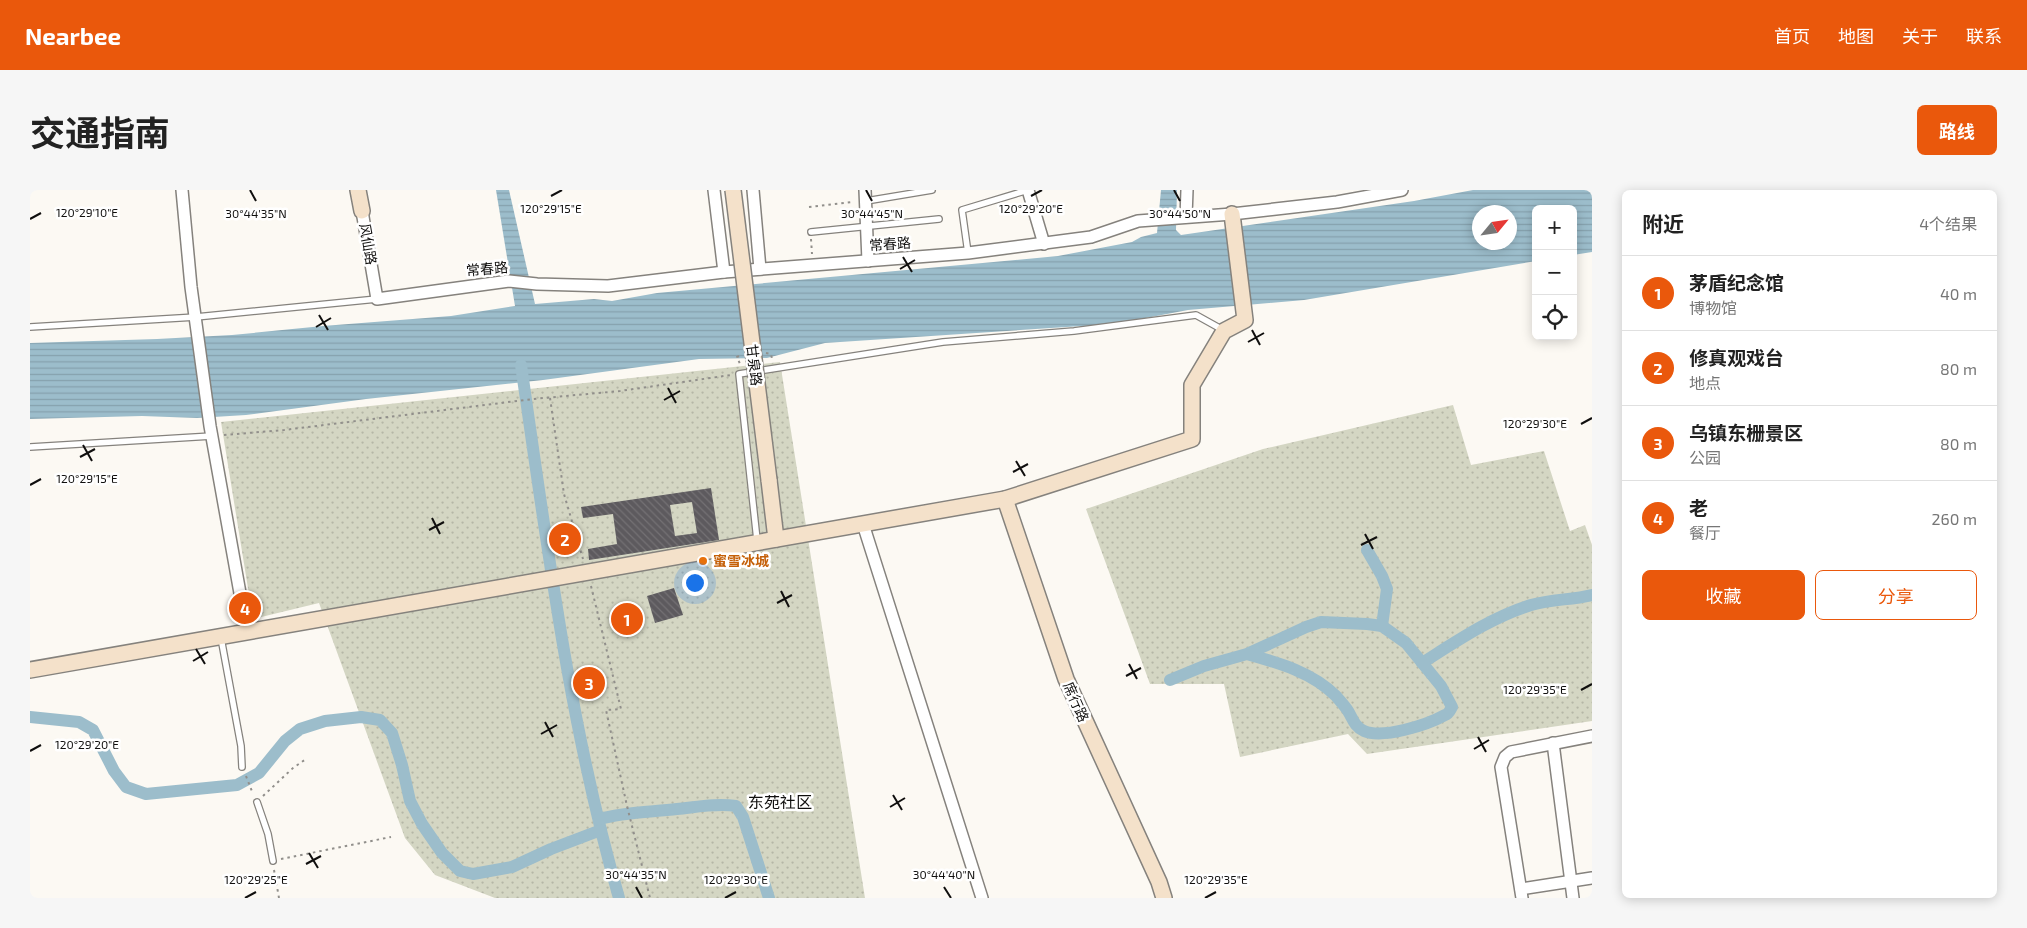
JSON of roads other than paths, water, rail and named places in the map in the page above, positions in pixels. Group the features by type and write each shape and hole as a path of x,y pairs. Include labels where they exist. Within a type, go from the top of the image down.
{"street":[{"path":"182,190 191,287 211,431 247,632"},
{"name":"风仙路","path":"358,190 378,298"},
{"path":"714,190 724,272"},
{"name":"甘泉路","path":"732,190 776,539"},
{"path":"753,190 760,269"},
{"path":"1028,190 1044,244"},
{"path":"1183,217 1187,190"},
{"name":"常春路","path":"378,298 509,281 537,284 608,286 724,272 968,253 1091,237 1138,221 1232,214 1337,202 1402,190"},
{"path":"865,196 868,261"},
{"path":"30,670 1005,499 1192,439 1192,385 1224,331 1245,320 1232,214"},
{"name":"席行路","path":"1005,499 1066,680 1159,882 1164,898"},
{"path":"863,524 982,898"},
{"path":"1592,736 1511,752 1505,757 1501,767 1521,893 1592,878"},
{"path":"1553,743 1573,898"}],"lane":[{"path":"865,196 932,190"},
{"path":"968,253 962,210 1028,190"},
{"path":"811,232 939,219"},
{"path":"30,327 197,321 378,298"},
{"path":"758,542 739,374 943,342 1074,331 1196,315 1224,331"},
{"path":"30,447 211,431"},
{"path":"220,636 241,746 242,766"},
{"path":"257,802 268,834 273,861"}],"water":[{"path":"496,190 509,190 535,304 594,299 612,301 657,293 1058,256 1132,242 1141,237 1157,233 1161,190 1177,190 1176,230 1181,235 1414,201 1473,190 1592,190 1592,252 1577,254 1577,205 1532,205 1532,262 1304,300 1188,310 1088,329 1082,326 825,343 767,358 699,359 543,380 366,399 246,415 197,418 142,416 30,419 30,343 232,335 451,316 515,306"}],"waterway":[{"path":"521,365 550,566 573,700 586,766 619,898"},
{"path":"1367,550 1387,589 1382,626"},
{"path":"1422,663 1475,630 1502,616 1539,603 1592,595"},
{"path":"1170,680 1204,666 1247,654 1321,622 1367,624 1382,626 1406,643 1441,686 1452,707 1446,714 1405,730 1382,733 1364,731 1356,725 1347,709 1327,688 1294,669 1247,654"},
{"path":"30,717 79,722 93,730 114,771 126,787 146,794 237,785 259,773 285,741 300,729 325,721 361,717 380,720 392,733 410,801 422,824 442,853 460,871 473,874 512,867 551,849 601,830"},
{"path":"599,819 707,806 736,806 743,817 769,898"}],"place":[{"name":"修真观戏台","path":"565,539"},
{"name":"蜜雪冰城","path":"703,561"},
{"name":"老","path":"245,608"},
{"name":"茅盾纪念馆","path":"627,619"},
{"name":"乌镇东栅景区","path":"589,683"}],"district":[{"name":"东苑社区","path":"780,802"}]}
